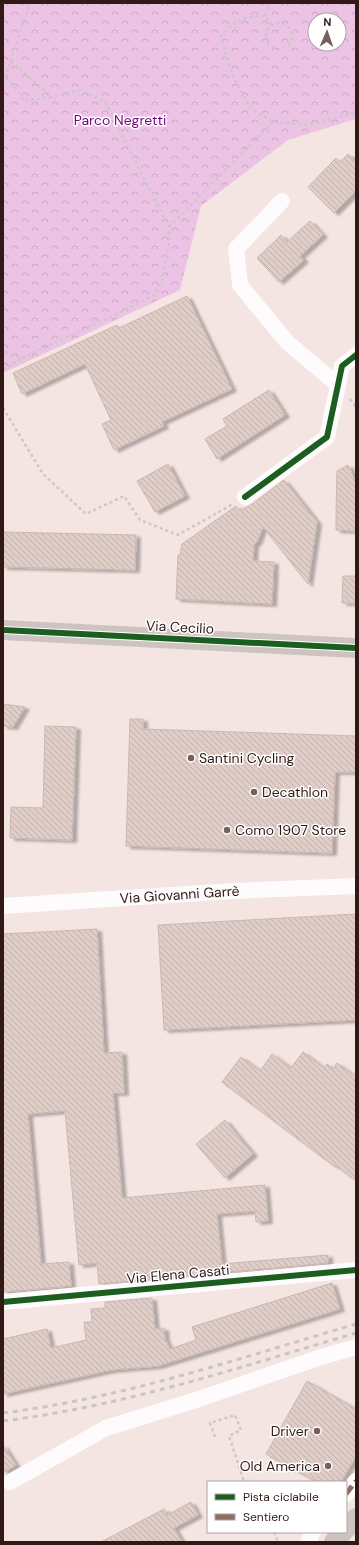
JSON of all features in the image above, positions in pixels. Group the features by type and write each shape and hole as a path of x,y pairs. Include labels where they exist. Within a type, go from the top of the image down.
{"main road":[{"name":"Via Cecilio","path":"3,630 356,648"},
{"path":"347,1528 356,1518"},
{"path":"334,1542 342,1533"}],"street":[{"path":"282,201 236,249 240,285 287,342 338,384"},
{"path":"245,497 327,437 342,366 356,355"},
{"name":"Via Giovanni Garrè","path":"3,906 232,891 356,886"},
{"name":"Via Elena Casati","path":"3,1302 356,1270"},
{"path":"10,1482 106,1428 196,1400 321,1357 356,1347"},
{"path":"347,1493 356,1481"},
{"path":"308,1542 312,1533"}],"path":[{"path":"3,82 28,9 32,3"},
{"path":"265,16 268,3"},
{"path":"265,16 272,25"},
{"path":"265,16 246,17 228,26 221,37 232,74 251,109 273,122 308,125 356,111"},
{"path":"280,23 289,27 292,35 290,44 282,49 273,48 267,41 266,32 272,25 280,23"},
{"path":"11,61 52,98"},
{"path":"3,73 5,78 11,82 24,101 52,98 81,90 105,102 169,227 170,244 162,280 154,295 118,314 22,358 3,370"},
{"path":"169,227 273,122"},
{"path":"3,349 6,352 22,358"},
{"path":"3,408 43,474 86,514 124,496 140,520 178,535 245,497"},
{"path":"215,1437 210,1423 234,1415 241,1430 229,1436 244,1481"}],"green space":[{"name":"Parco Negretti","path":"3,3 356,3 356,119 288,140 201,206 180,290 3,373"}],"building":[{"path":"348,154 356,162 356,191 334,213 308,187 336,158 340,162"},
{"path":"310,221 323,235 300,256 304,260 279,282 257,258 281,235 287,242"},
{"path":"187,296 232,389 162,422 164,426 114,450 102,424 111,420 85,364 22,394 13,373 117,325 119,328"},
{"path":"269,390 285,415 217,459 205,439 227,426 223,419"},
{"path":"168,464 185,496 155,512 137,481"},
{"path":"348,465 356,482 356,531 336,530 337,471"},
{"path":"284,480 317,522 308,584 263,527 257,542 254,545 253,561 274,562 272,604 176,599 178,555 180,555 182,544 236,506 239,511 251,505"},
{"path":"3,532 136,535 135,570 3,567"},
{"path":"343,576 356,576 356,603 342,603"},
{"path":"3,704 25,707 13,727 3,726"},
{"path":"130,719 143,719 143,729 356,736 356,772 335,772 332,853 126,846"},
{"path":"45,726 76,727 72,840 10,838 11,807 43,808"},
{"path":"356,914 356,1020 164,1030 158,925"},
{"path":"97,929 104,1053 122,1052 124,1093 113,1093 122,1198 265,1185 268,1221 256,1222 255,1211 217,1214 222,1264 328,1255 328,1263 99,1284 97,1263 79,1265 65,1111 28,1114 41,1264 69,1262 71,1286 3,1292 3,934"},
{"path":"303,1052 324,1068 327,1064 333,1069 337,1063 356,1077 356,1181 222,1082 241,1057 260,1071 272,1054 291,1068"},
{"path":"225,1120 253,1154 225,1178 196,1144"},
{"path":"332,1283 340,1309 158,1366 111,1370 3,1394 3,1339 47,1329 51,1348 86,1340 84,1322 92,1322 91,1309 105,1308 105,1302 152,1298 155,1329 164,1328 165,1339 170,1349 196,1340 192,1327"},
{"name":"Driver","path":"307,1381 356,1409 356,1456 342,1481 315,1481 266,1454"},
{"path":"3,1445 16,1465 3,1473"},
{"path":"191,1502 198,1515 174,1528 182,1542 101,1542 164,1509 167,1515"}],"railway":[{"path":"3,1413 92,1398 181,1376 356,1324"},
{"path":"3,1421 93,1406 137,1396 225,1372 356,1333"}],"marked path":[{"path":"347,1493 356,1481"}],"cycle path":[{"path":"245,497 327,437 342,366 356,355"},
{"path":"3,630 356,648"},
{"path":"3,1302 356,1270"}],"place":[{"name":"Santini Cycling","path":"191,758"},
{"name":"Decathlon","path":"254,792"},
{"name":"Como 1907 Store","path":"227,830"},
{"name":"Driver","path":"317,1431"},
{"name":"Old America","path":"328,1466"}]}
